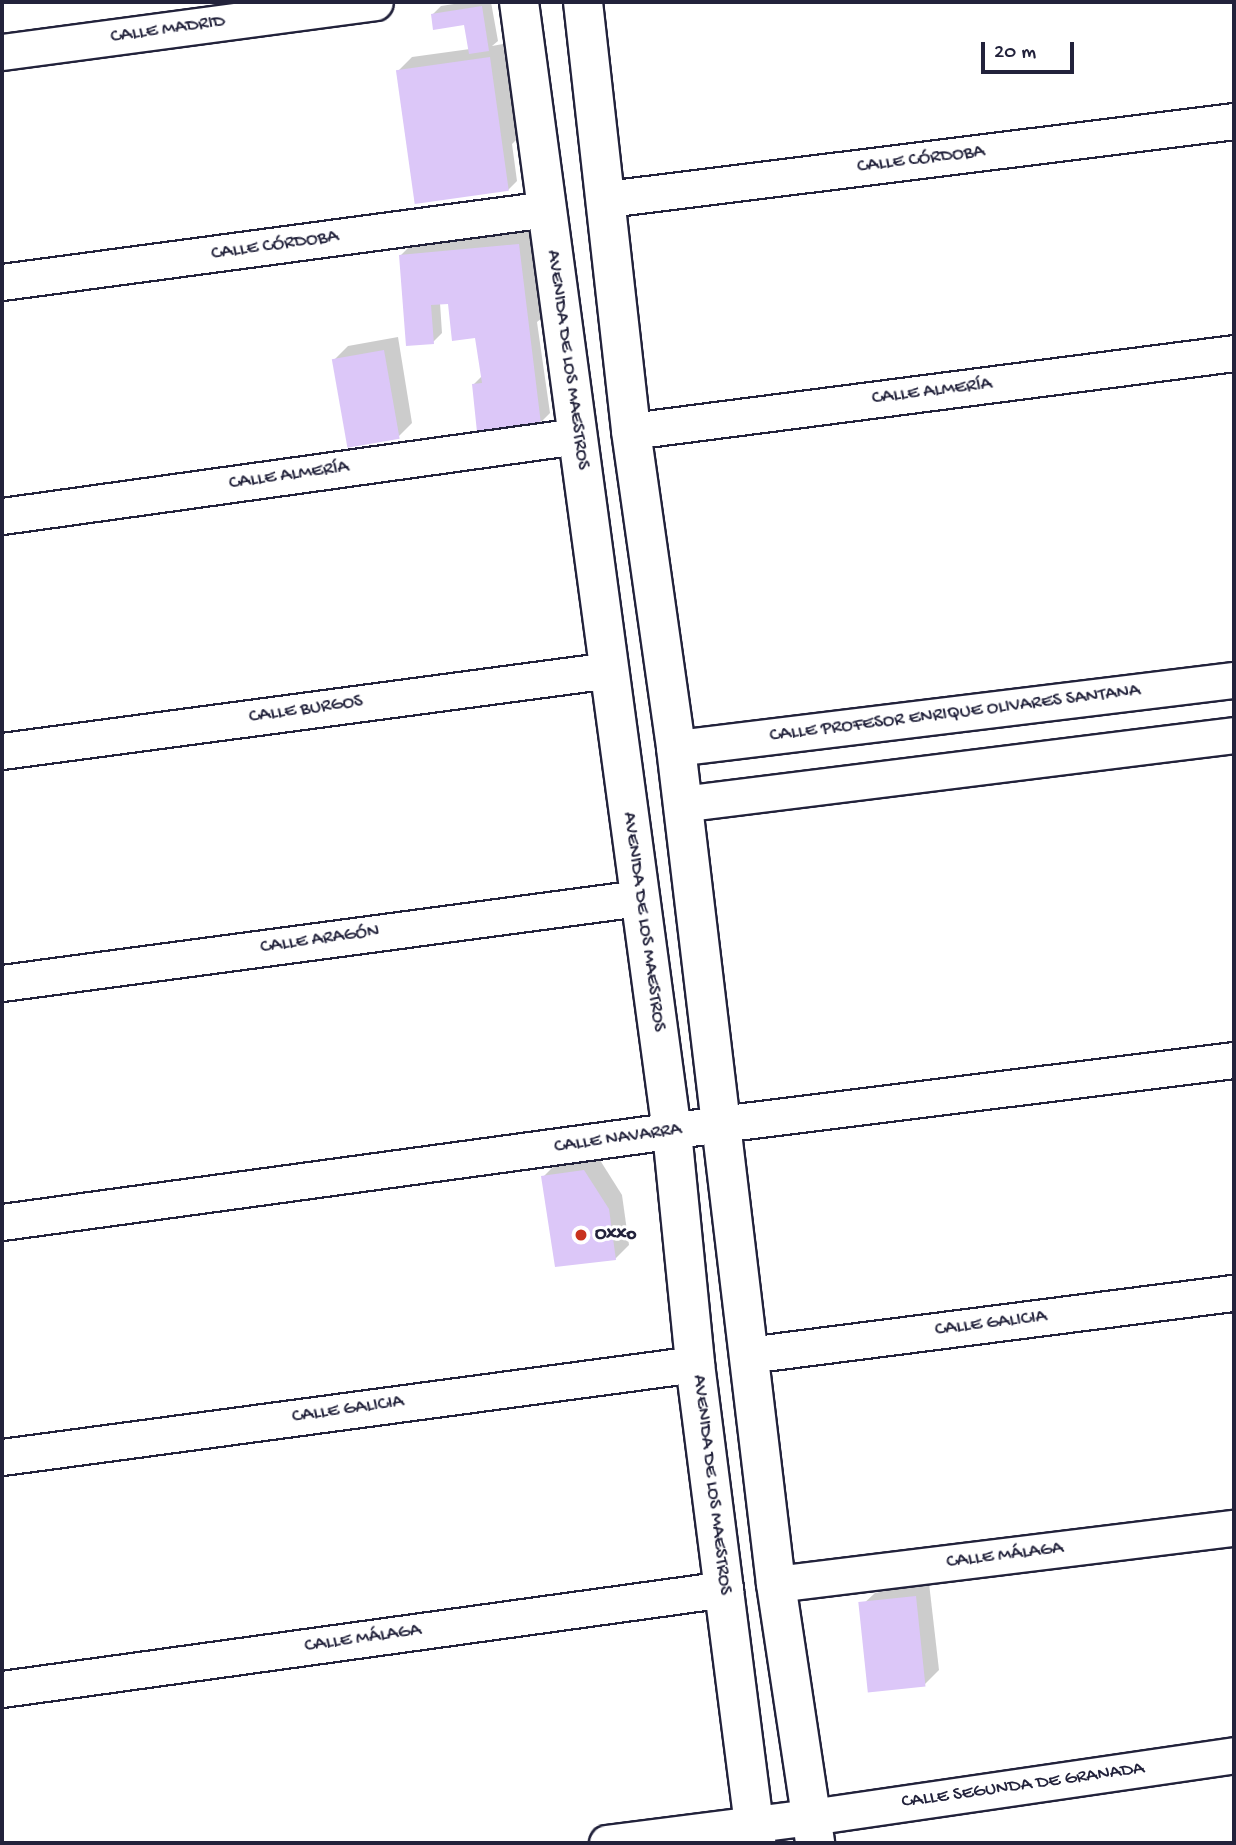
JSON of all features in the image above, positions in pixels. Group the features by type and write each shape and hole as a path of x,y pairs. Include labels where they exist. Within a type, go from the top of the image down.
{"main road":[{"name":"AVENIDA DE LOS MAESTROS","path":"519,2 672,1132 695,1364 754,1833"},
{"path":"583,2 631,430 676,748 776,1584 813,1830"}],"street":[{"name":"CALLE MADRID","path":"2,52 375,2"},
{"name":"CALLE CÓRDOBA","path":"607,199 1234,121"},
{"name":"CALLE CÓRDOBA","path":"2,282 547,209"},
{"name":"CALLE ALMERÍA","path":"631,430 1234,353"},
{"name":"CALLE ALMERÍA","path":"2,516 577,436"},
{"name":"CALLE BURGOS","path":"2,751 610,670"},
{"name":"CALLE PROFESOR ENRIQUE OLIVARES SANTANA","path":"676,748 1234,680"},
{"path":"681,804 1234,735"},
{"name":"CALLE ARAGÓN","path":"2,983 639,898"},
{"name":"CALLE NAVARRA","path":"2,1222 720,1124 1234,1060"},
{"name":"CALLE GALICIA","path":"748,1355 1234,1293"},
{"name":"CALLE GALICIA","path":"2,1457 695,1364"},
{"name":"CALLE MÁLAGA","path":"776,1584 1234,1528"},
{"name":"CALLE MÁLAGA","path":"2,1689 725,1589"},
{"name":"CALLE SEGUNDA DE GRANADA","path":"607,1843 813,1830 1234,1755"}],"building":[{"path":"482,6 489,51 469,54 464,25 433,30 431,14"},
{"path":"490,57 509,191 415,204 396,70"},
{"path":"519,244 541,424 477,432 472,384 482,383 475,338 452,341 448,304 431,305 434,344 406,346 399,255"},
{"path":"384,350 400,439 347,448 332,359"},
{"name":"Oxxo","path":"584,1170 609,1209 616,1260 555,1267 541,1176"},
{"path":"916,1596 926,1687 868,1693 858,1602"}],"place":[{"name":"Oxxo","path":"581,1235"}]}
